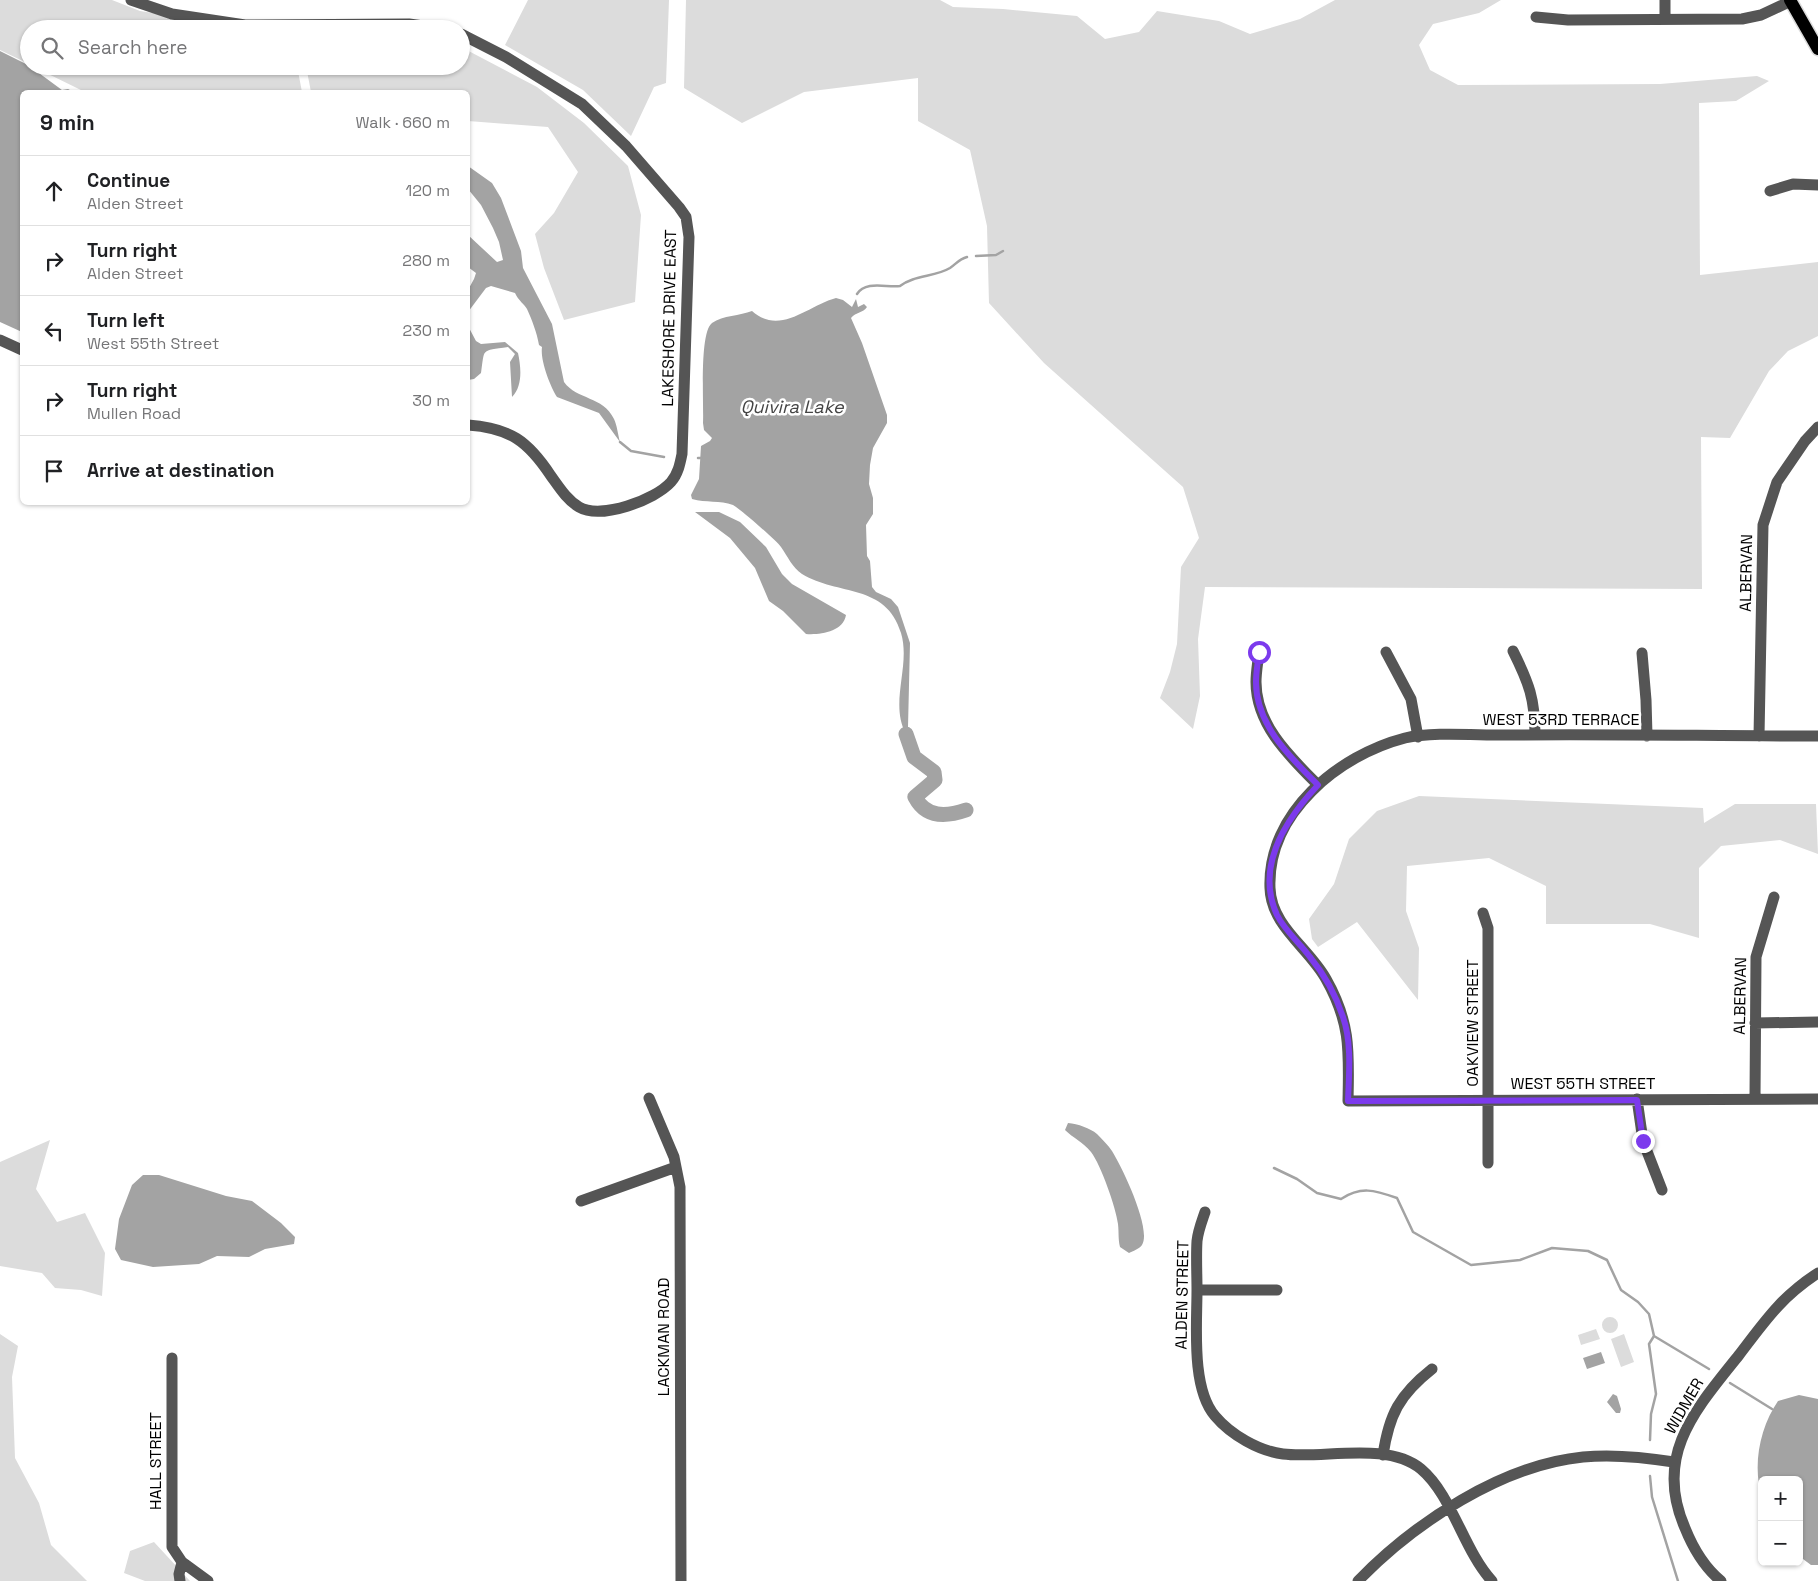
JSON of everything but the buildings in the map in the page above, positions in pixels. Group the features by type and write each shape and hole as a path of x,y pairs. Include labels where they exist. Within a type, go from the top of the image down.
{"main road":[{"path":"1791,1 1818,48"}],"street":[{"path":"131,0 172,14 212,20"},
{"path":"1665,0 1665,19"},
{"path":"1536,17 1568,20 1742,19 1761,14 1791,1"},
{"name":"LAKESHORE DRIVE EAST","path":"470,39 506,57 582,104 626,146 670,195 686,217 689,237 680,464 671,482 662,489 607,512 580,508 569,499 535,453 523,442 499,430 470,425"},
{"path":"1770,191 1793,184 1818,185"},
{"path":"0,340 20,349"},
{"name":"ALBERVAN","path":"1759,736 1764,525 1777,482 1801,447 1818,427"},
{"path":"1513,651 1532,693 1536,735"},
{"path":"1259,652 1256,684 1261,712 1273,735 1318,785"},
{"path":"1386,652 1410,699 1418,737"},
{"path":"1642,653 1647,736"},
{"name":"WEST 53RD TERRACE","path":"1318,785 1336,769 1371,751 1406,738 1536,735 1818,736"},
{"name":"WEST 55TH STREET","path":"1318,785 1287,821 1272,859 1270,891 1277,916 1325,978 1344,1018 1349,1056 1348,1101 1818,1099"},
{"name":"ALBERVAN","path":"1755,1099 1756,958 1774,897"},
{"name":"OAKVIEW STREET","path":"1483,913 1488,928 1488,1163"},
{"path":"1755,1023 1818,1022"},
{"name":"LACKMAN ROAD","path":"650,1098 674,1156 680,1187 681,1581"},
{"path":"1637,1100 1643,1141 1662,1190"},
{"path":"581,1201 676,1167"},
{"name":"ALDEN STREET","path":"1205,1212 1197,1240 1198,1364 1204,1395 1214,1416 1235,1433 1257,1447 1283,1454 1383,1455 1400,1459 1420,1469 1447,1506 1473,1555 1492,1581"},
{"name":"WIDMER","path":"1721,1581 1710,1572 1692,1544 1678,1514 1673,1488 1674,1462 1685,1432 1704,1398 1768,1315 1795,1288 1818,1273"},
{"path":"1197,1290 1277,1290"},
{"name":"HALL STREET","path":"172,1358 172,1547 182,1562 208,1581"},
{"path":"1383,1455 1387,1429 1392,1413 1414,1383 1432,1369"},
{"path":"1358,1581 1396,1546 1447,1506 1456,1504 1489,1486 1524,1472 1564,1460 1621,1455 1674,1462"},
{"path":"180,1581 179,1574 182,1562"}],"shaded area":[{"path":"0,0 112,0 140,11 199,20 20,20 20,60 0,50"},
{"path":"528,0 669,0 666,83 654,87 631,136 583,90 505,45"},
{"path":"686,0 940,0 953,7 1003,9 1077,16 1105,39 1139,32 1157,11 1219,21 1250,34 1300,19 1335,0 1501,0 1479,13 1433,24 1419,45 1430,70 1458,85 1660,84 1757,76 1769,81 1736,101 1699,103 1700,275 1818,262 1818,336 1788,351 1769,371 1730,438 1701,437 1702,589 1205,587 1198,639 1200,696 1193,729 1160,698 1170,672 1177,644 1181,567 1199,538 1183,487 1044,363 989,303 987,226 970,150 918,121 918,78 804,92 742,123 684,88"},
{"path":"470,52 537,87 584,123 628,166 641,215 635,302 564,320 544,268 535,234 554,213 578,172 548,127 470,121 470,90 311,90 308,75 470,75"},
{"path":"50,75 299,75 302,90 81,90"},
{"path":"1419,796 1703,808 1704,823 1735,804 1816,804 1818,854 1780,840 1721,846 1699,868 1699,938 1650,924 1546,924 1546,886 1489,858 1407,866 1406,911 1419,948 1418,1000 1357,922 1318,947 1312,939 1309,919 1334,884 1349,839 1377,811"},
{"path":"50,1140 36,1189 57,1222 85,1213 105,1253 102,1296 81,1290 55,1288 42,1273 0,1266 0,1162"},
{"path":"1610,1317 1618,1325 1610,1333 1602,1325"},
{"path":"1596,1329 1600,1339 1581,1345 1578,1335"},
{"path":"0,1334 18,1346 12,1377 15,1458 39,1503 51,1545 87,1581 0,1581"},
{"path":"1624,1334 1634,1362 1621,1367 1611,1339"},
{"path":"154,1542 190,1581 145,1581 124,1573 130,1551"}],"water":[{"path":"0,51 20,61 20,75 42,75 62,90 20,90 20,331 0,322"},
{"path":"470,167 492,183 501,198 521,251 523,268 552,324 564,382 569,388 597,402 609,412 615,421 620,442 599,413 557,397 546,373 542,347 539,345 531,318 526,307 515,293 491,286 486,288 470,309 470,286 476,273 470,268 470,237 497,262 503,260 499,242 481,205 470,191"},
{"name":"Quivira Lake","path":"836,298 843,300 852,307 856,299 858,307 864,304 867,307 851,318 862,343 887,415 887,423 873,448 870,465 869,484 873,498 873,514 866,525 867,556 870,561 872,587 876,592 891,599 898,607 910,643 908,727 906,734 899,710 904,658 903,646 901,633 894,617 873,598 816,581 802,574 793,565 781,547 737,507 692,499 691,495 699,479 701,446 712,438 704,430 703,386 705,340 712,323 721,318 752,311 762,318 773,321 783,320"},
{"path":"470,330 476,341 481,344 505,342 518,353 520,382 516,393 512,397 510,362 515,354 508,347 488,350 484,355 481,373 474,379 470,380"},
{"path":"695,512 719,512 740,522 766,547 782,574 792,584 846,615 844,621 836,629 818,634 806,634 783,611 769,601 755,568 730,538"},
{"path":"1068,1123 1076,1124 1094,1132 1109,1147 1117,1159 1135,1198 1143,1226 1144,1237 1142,1245 1136,1250 1129,1253 1120,1247 1117,1217 1103,1176 1091,1152 1065,1130"},
{"path":"143,1175 159,1175 226,1196 252,1201 281,1223 295,1237 294,1244 265,1249 249,1257 217,1256 199,1264 153,1267 121,1260 115,1249 119,1219 132,1185"},
{"path":"1601,1352 1605,1363 1587,1369 1583,1358"},
{"path":"1613,1394 1617,1396 1621,1409 1620,1413 1616,1413 1607,1402"},
{"path":"1799,1395 1818,1399 1818,1565 1811,1565 1803,1559 1803,1476 1758,1476 1758,1460 1762,1435 1778,1401"}],"waterway":[{"path":"976,256 996,255 1003,251"},
{"path":"857,294 866,287 871,286 900,286 906,282 944,271 967,257"},
{"path":"620,442 631,451 664,457"},
{"path":"906,734 914,757 934,772 935,780 915,797 920,804 925,809 937,814 951,814 966,810"},
{"path":"1274,1168 1297,1179 1317,1193 1341,1199 1361,1191 1374,1191 1397,1198 1413,1232 1471,1265 1520,1260 1552,1248 1588,1251 1607,1260 1621,1290 1638,1302 1649,1314 1654,1336 1709,1369"},
{"path":"1650,1440 1651,1414 1656,1394 1649,1344 1654,1336"},
{"path":"1730,1383 1772,1409"},
{"path":"1650,1476 1652,1497 1678,1581"}],"route":[{"path":"1259,652 1256,684 1261,712 1273,735 1318,785 1287,821 1272,859 1270,891 1277,916 1310,956 1325,978 1344,1018 1349,1056 1348,1101 1637,1100 1643,1141"}]}
